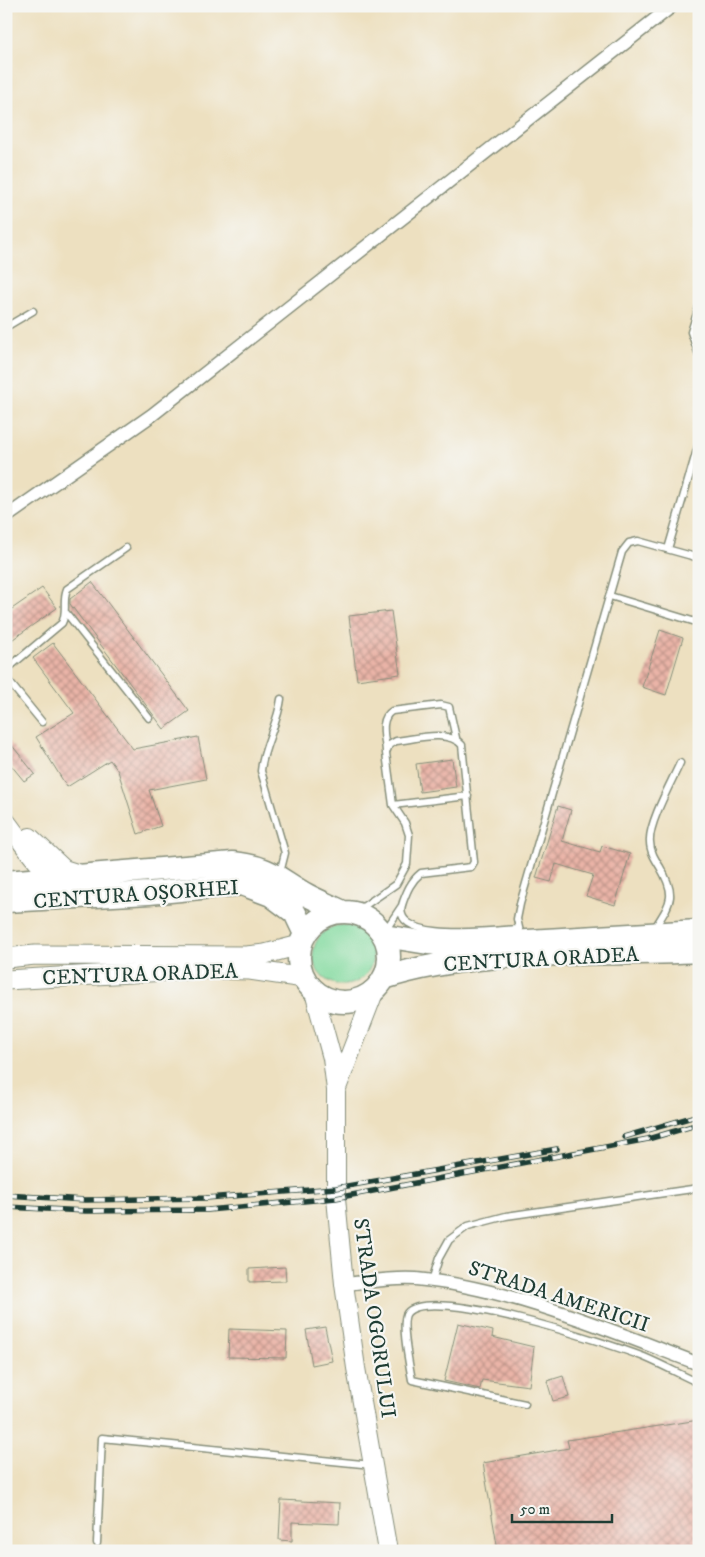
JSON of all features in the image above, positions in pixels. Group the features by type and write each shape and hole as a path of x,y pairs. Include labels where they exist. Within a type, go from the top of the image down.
{"highway":[{"name":"CENTURA OȘORHEI","path":"6,882 233,863 253,865 280,876 306,895 348,912"},
{"name":"CENTURA OȘORHEI","path":"6,901 149,893 242,884 272,895 295,913 303,939"},
{"path":"348,912 367,918 384,935 389,957 380,984 364,997 352,1002 338,1002 326,998 309,985 299,962 303,939 311,926 324,918 348,912"},
{"name":"CENTURA ORADEA","path":"384,935 443,944 522,934 699,931"},
{"name":"CENTURA ORADEA","path":"380,984 446,962 526,957 699,951"}],"main road":[{"path":"6,810 34,842 64,868 88,876"},
{"path":"6,821 55,879 84,890 132,886 149,893"},
{"name":"CENTURA ORADEA","path":"6,958 35,955 246,956 265,954 303,939"},
{"name":"CENTURA ORADEA","path":"6,980 202,970 250,970 309,985"},
{"name":"STRADA OGORULUI","path":"336,1090 380,984"},
{"name":"STRADA OGORULUI","path":"309,985 332,1058 336,1090 336,1193 344,1284 356,1368 388,1551"}],"street":[{"path":"6,517 152,416 672,6"},
{"name":"STRADA AMERICII","path":"344,1284 414,1279 469,1286 569,1316 699,1364"}],"lane":[{"path":"699,307 691,332 699,355"},
{"path":"6,326 34,311"},
{"path":"668,549 699,443"},
{"path":"401,907 407,923 417,929 442,932 522,934 517,919 622,552 629,543 638,541 699,558"},
{"path":"126,548 67,589 64,597 67,614 149,718"},
{"path":"610,596 699,623"},
{"path":"6,670 62,623 67,614"},
{"path":"6,678 42,722"},
{"path":"280,876 285,853 261,771 262,758 280,710 281,699"},
{"path":"348,912 396,884 407,864 409,834 405,823 392,805 383,721 386,714 392,711 449,707 456,738 462,745 474,862 470,867 421,874 414,878 401,907 384,935"},
{"path":"386,753 390,745 396,741 447,736 456,738"},
{"path":"652,932 670,899 670,885 654,856 650,841 652,826 680,763"},
{"path":"392,805 468,796"},
{"path":"432,1281 449,1240 468,1226 506,1216 699,1188"},
{"path":"525,1404 412,1380 404,1318 408,1312 420,1306 438,1304 480,1310 569,1331 644,1357 699,1383"},
{"path":"97,1543 102,1438 374,1466"}],"green space":[{"path":"337,925 349,925 360,930 368,938 373,949 371,967 360,980 349,985 337,985 326,980 318,972 313,961 313,949 318,938 326,930"}],"building":[{"path":"92,582 189,711 164,729 70,604 70,599"},
{"path":"42,588 57,608 6,644 6,613"},
{"path":"391,611 400,674 357,680 349,616"},
{"path":"660,630 683,638 666,695 642,687"},
{"path":"53,643 133,749 198,737 206,779 149,790 161,826 138,834 118,771 110,760 67,787 36,737 74,713 33,658"},
{"path":"6,738 35,774 24,781 6,759"},
{"path":"452,759 456,787 420,792 416,764"},
{"path":"558,806 571,810 562,841 600,852 602,846 630,854 615,905 586,896 593,875 556,864 551,882 536,878"},
{"path":"285,1267 286,1281 249,1282 249,1269"},
{"path":"458,1323 493,1331 492,1337 534,1347 529,1386 482,1380 480,1389 444,1381"},
{"path":"325,1327 332,1361 312,1365 306,1330"},
{"path":"229,1329 287,1331 286,1358 228,1357"},
{"path":"563,1376 569,1397 553,1401 547,1381"},
{"path":"699,1420 699,1551 498,1551 483,1463 569,1448 567,1440"},
{"path":"281,1500 340,1503 339,1524 292,1522 292,1541 279,1540"}],"railway":[{"path":"624,1137 699,1115"},
{"path":"6,1207 86,1211 208,1210 336,1198 648,1139 699,1124"},
{"path":"6,1195 85,1200 206,1198 336,1188 557,1149"}]}
